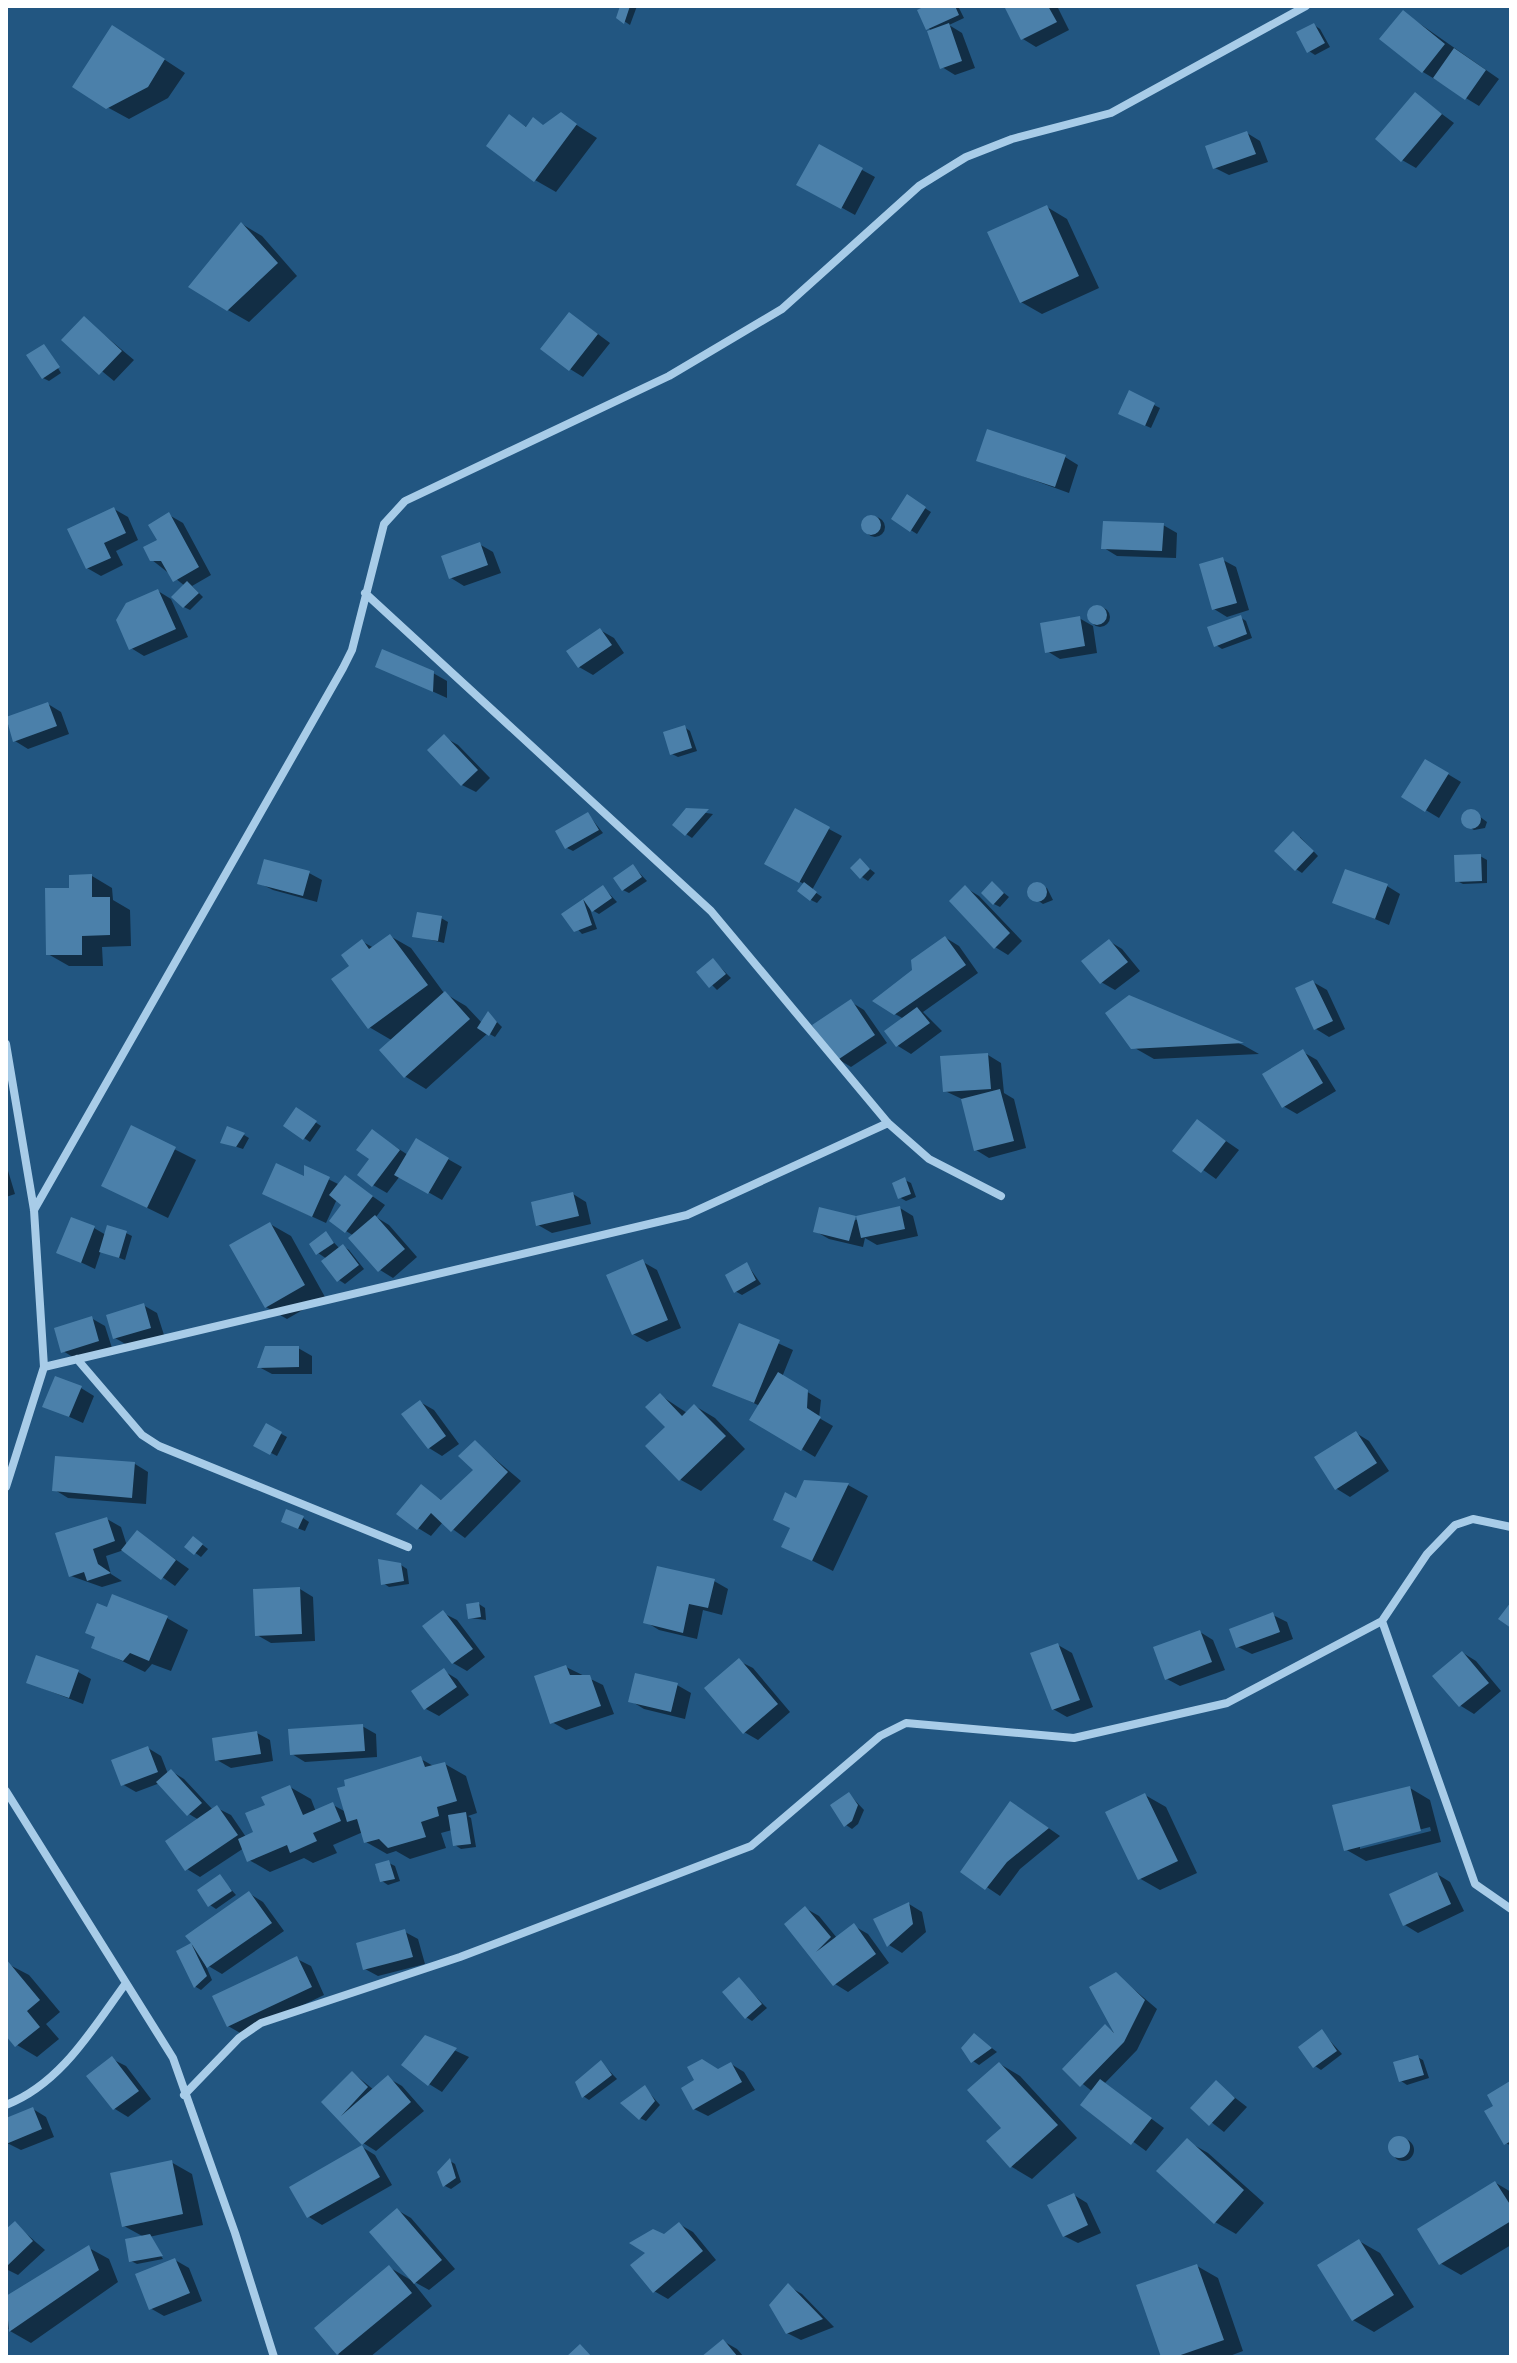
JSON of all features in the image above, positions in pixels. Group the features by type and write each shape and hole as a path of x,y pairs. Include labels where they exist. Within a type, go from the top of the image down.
{"street":[{"path":"34,1210 343,668 352,650 384,524 405,501 669,376 782,309 919,186 966,157 1012,139 1111,113 1306,6"},
{"path":"365,593 711,911 888,1123 929,1159 1001,1196"},
{"path":"6,1044 34,1210 44,1367 6,1487"},
{"path":"44,1367 687,1215 888,1123"},
{"path":"77,1359 142,1435 159,1446 408,1547"},
{"path":"184,2095 239,2038 261,2023 460,1957 751,1846 880,1736 906,1723 1074,1738 1227,1703 1382,1621 1427,1554 1455,1525 1473,1519 1511,1527"},
{"path":"1382,1621 1475,1884 1511,1909"},
{"path":"7,1795 173,2058 235,2233 274,2357"},
{"path":"6,2105 23,2098 63,2067 126,1983"}],"building":[{"path":"620,6 630,6 624,24 616,18"},
{"path":"925,6 955,6 959,15 926,30 917,10"},
{"path":"1004,6 1048,6 1057,22 1021,40"},
{"path":"1403,10 1445,44 1422,73 1379,39"},
{"path":"949,23 962,61 940,69 927,31"},
{"path":"1314,23 1325,43 1307,53 1296,32"},
{"path":"112,25 165,59 148,87 106,109 72,87"},
{"path":"1454,48 1486,70 1465,100 1433,78"},
{"path":"1415,92 1442,114 1401,162 1375,139"},
{"path":"561,112 577,124 534,182 486,146 509,114 526,127 533,117 543,125"},
{"path":"1247,131 1256,154 1213,169 1205,146"},
{"path":"819,144 863,168 841,209 796,185"},
{"path":"1047,205 1079,276 1020,303 987,232"},
{"path":"241,222 278,263 227,311 188,287"},
{"path":"569,312 598,334 569,371 540,349"},
{"path":"84,316 122,351 99,375 61,340"},
{"path":"44,344 60,367 42,379 26,355"},
{"path":"1129,390 1155,403 1145,426 1118,414"},
{"path":"987,429 1066,455 1055,487 976,461"},
{"path":"907,494 926,507 910,532 891,519"},
{"path":"114,507 126,533 104,543 111,558 86,569 67,529"},
{"path":"169,512 199,567 173,582 161,561 150,561 143,547 157,540 148,525"},
{"path":"871,515 878,518 881,525 878,532 871,535 864,532 861,525 864,518"},
{"path":"1103,521 1164,523 1162,551 1101,549"},
{"path":"480,542 488,565 449,579 441,556"},
{"path":"1223,557 1237,603 1212,610 1199,564"},
{"path":"187,581 199,593 183,608 171,597"},
{"path":"158,589 176,629 129,650 116,620 126,603"},
{"path":"1097,605 1104,608 1107,615 1104,622 1097,625 1090,622 1087,615 1090,608"},
{"path":"1241,615 1247,634 1214,647 1207,627"},
{"path":"1080,616 1085,646 1045,653 1040,623"},
{"path":"600,628 612,645 578,668 566,651"},
{"path":"382,649 434,671 433,692 375,667"},
{"path":"48,702 57,726 13,742 6,717"},
{"path":"685,725 692,748 670,755 663,732"},
{"path":"444,734 478,770 461,786 427,750"},
{"path":"1425,759 1449,773 1425,812 1401,797"},
{"path":"686,808 709,809 685,836 672,825"},
{"path":"795,808 830,827 799,883 764,864"},
{"path":"1471,809 1478,812 1481,819 1478,826 1471,829 1464,826 1461,819 1464,812"},
{"path":"588,812 599,830 565,849 555,831"},
{"path":"1293,831 1314,851 1295,871 1274,851"},
{"path":"1481,854 1482,881 1455,882 1454,855"},
{"path":"860,858 870,869 860,879 850,868"},
{"path":"264,859 310,871 303,896 257,884"},
{"path":"633,864 642,877 622,891 613,878"},
{"path":"1345,869 1388,884 1375,919 1332,903"},
{"path":"92,874 92,897 110,897 110,935 82,936 82,955 46,955 45,888 69,888 69,875"},
{"path":"992,881 1004,893 993,905 981,893"},
{"path":"804,882 817,892 810,901 797,891"},
{"path":"1037,882 1044,885 1047,892 1044,899 1037,902 1030,899 1027,892 1030,885"},
{"path":"603,885 612,898 592,912 583,899"},
{"path":"965,885 1010,933 994,949 949,901"},
{"path":"583,899 592,925 574,932 561,914"},
{"path":"417,912 442,916 438,941 412,937"},
{"path":"390,934 428,985 368,1029 331,979 349,966 341,955 362,939 369,949"},
{"path":"945,936 966,965 894,1015 872,1001 912,970 911,960"},
{"path":"1109,939 1128,962 1100,984 1081,961"},
{"path":"713,958 726,974 709,988 696,972"},
{"path":"1313,980 1333,1021 1314,1030 1295,988"},
{"path":"445,991 470,1019 404,1078 379,1050"},
{"path":"1129,995 1244,1043 1131,1049 1105,1013"},
{"path":"851,999 875,1035 836,1061 812,1025"},
{"path":"917,1007 930,1023 896,1047 884,1031"},
{"path":"488,1011 497,1022 489,1036 477,1028"},
{"path":"1303,1049 1323,1083 1282,1108 1262,1074"},
{"path":"988,1053 991,1089 943,1092 940,1056"},
{"path":"1000,1089 1014,1141 974,1151 961,1099"},
{"path":"296,1107 317,1121 303,1140 283,1126"},
{"path":"1197,1119 1226,1141 1201,1173 1172,1151"},
{"path":"131,1125 176,1147 147,1208 101,1186"},
{"path":"227,1126 245,1133 236,1147 220,1143"},
{"path":"372,1129 400,1150 372,1187 357,1175 369,1159 356,1150"},
{"path":"416,1138 449,1158 428,1194 394,1175"},
{"path":"276,1163 304,1176 304,1165 330,1177 312,1217 262,1194"},
{"path":"345,1175 373,1196 345,1233 329,1221 341,1205 329,1195"},
{"path":"905,1177 911,1194 898,1199 892,1183"},
{"path":"573,1192 579,1216 536,1226 531,1202"},
{"path":"900,1206 905,1229 861,1238 856,1216"},
{"path":"819,1207 856,1216 849,1241 813,1232"},
{"path":"375,1215 405,1249 378,1272 348,1238"},
{"path":"71,1217 95,1226 81,1263 56,1253"},
{"path":"270,1222 305,1285 265,1308 229,1245"},
{"path":"107,1225 127,1231 119,1258 99,1252"},
{"path":"326,1231 334,1243 316,1255 309,1244"},
{"path":"343,1244 359,1265 337,1282 321,1261"},
{"path":"643,1259 668,1320 632,1335 606,1275"},
{"path":"747,1262 756,1280 734,1293 725,1275"},
{"path":"144,1303 151,1328 113,1339 106,1315"},
{"path":"92,1316 99,1341 61,1353 54,1328"},
{"path":"739,1323 780,1340 754,1403 712,1386"},
{"path":"265,1346 299,1346 299,1367 257,1368"},
{"path":"778,1372 808,1390 807,1408 821,1417 801,1451 749,1420"},
{"path":"55,1376 82,1386 69,1417 42,1407"},
{"path":"660,1393 682,1416 694,1404 726,1436 679,1481 645,1446 665,1427 645,1407"},
{"path":"420,1400 446,1436 428,1449 401,1414"},
{"path":"266,1423 282,1432 270,1455 253,1446"},
{"path":"1356,1431 1377,1463 1335,1490 1314,1457"},
{"path":"475,1440 508,1472 451,1532 431,1513 417,1530 396,1514 421,1484 441,1500 473,1470 458,1456"},
{"path":"55,1456 135,1462 132,1498 52,1491"},
{"path":"804,1480 849,1483 812,1561 781,1547 790,1528 773,1520 785,1492 796,1498"},
{"path":"286,1509 304,1516 298,1529 281,1522"},
{"path":"107,1517 115,1541 93,1549 98,1564 111,1573 87,1581 84,1572 69,1577 55,1533"},
{"path":"137,1530 176,1560 161,1580 121,1550"},
{"path":"193,1536 203,1544 194,1555 184,1547"},
{"path":"378,1559 401,1563 404,1581 381,1585"},
{"path":"657,1566 715,1579 708,1608 689,1604 683,1633 643,1623"},
{"path":"300,1587 302,1634 255,1636 253,1589"},
{"path":"112,1594 168,1616 149,1661 130,1653 123,1661 91,1648 95,1637 85,1633 97,1603 107,1607"},
{"path":"479,1602 481,1617 468,1619 466,1604"},
{"path":"1511,1602 1511,1628 1498,1619"},
{"path":"443,1610 473,1649 452,1664 422,1626"},
{"path":"1273,1612 1280,1632 1236,1648 1229,1629"},
{"path":"1200,1630 1212,1662 1165,1680 1153,1647"},
{"path":"1058,1643 1080,1700 1052,1710 1030,1653"},
{"path":"1462,1651 1489,1683 1459,1707 1432,1676"},
{"path":"36,1655 79,1670 69,1698 26,1683"},
{"path":"739,1658 778,1704 743,1734 704,1688"},
{"path":"566,1665 570,1675 590,1675 601,1706 550,1724 534,1676"},
{"path":"444,1668 457,1687 424,1710 411,1691"},
{"path":"635,1673 678,1683 671,1712 628,1702"},
{"path":"363,1724 365,1751 290,1755 288,1729"},
{"path":"257,1731 261,1754 215,1761 212,1738"},
{"path":"148,1746 158,1772 121,1786 111,1760"},
{"path":"421,1756 425,1767 445,1762 457,1801 437,1807 439,1816 421,1822 426,1837 388,1848 379,1839 364,1843 357,1819 347,1822 337,1788 345,1786 344,1780"},
{"path":"171,1769 202,1803 187,1816 156,1782"},
{"path":"290,1785 303,1815 333,1802 341,1821 313,1833 317,1841 290,1853 287,1845 247,1862 238,1839 253,1832 245,1813 265,1805 261,1797"},
{"path":"1410,1786 1421,1831 1344,1851 1332,1805"},
{"path":"849,1792 858,1805 852,1821 844,1827 830,1805"},
{"path":"1145,1793 1178,1861 1138,1880 1105,1812"},
{"path":"1010,1801 1049,1828 1007,1862 985,1890 960,1872"},
{"path":"217,1805 238,1835 185,1871 165,1841"},
{"path":"466,1812 471,1844 453,1846 448,1815"},
{"path":"389,1860 395,1879 380,1882 375,1864"},
{"path":"1437,1872 1451,1904 1403,1926 1389,1894"},
{"path":"220,1874 232,1891 208,1907 197,1890"},
{"path":"249,1891 272,1923 207,1968 185,1936"},
{"path":"909,1902 913,1924 887,1947 873,1919"},
{"path":"805,1906 831,1937 816,1952 854,1923 876,1954 833,1986 784,1924"},
{"path":"405,1929 413,1957 363,1970 356,1943"},
{"path":"191,1943 207,1976 194,1988 176,1951"},
{"path":"297,1956 312,1987 227,2027 212,1996"},
{"path":"6,1959 40,2000 27,2011 40,2027 15,2047 6,2036"},
{"path":"1116,1972 1145,2000 1124,2042 1080,2087 1062,2069 1105,2024 1114,2033 1089,1987"},
{"path":"739,1977 762,2004 745,2019 722,1992"},
{"path":"1322,2029 1337,2051 1313,2068 1298,2047"},
{"path":"974,2033 992,2048 971,2063 961,2048"},
{"path":"425,2035 457,2048 428,2086 401,2065"},
{"path":"1418,2055 1424,2075 1399,2082 1393,2062"},
{"path":"112,2056 139,2091 113,2110 86,2076"},
{"path":"702,2059 718,2069 731,2062 742,2082 693,2110 681,2088 694,2080 687,2067"},
{"path":"601,2060 612,2075 582,2098 575,2082"},
{"path":"999,2062 1058,2125 1010,2168 986,2141 1001,2128 967,2090"},
{"path":"352,2071 368,2087 341,2116 388,2075 411,2102 362,2145 321,2102"},
{"path":"1100,2079 1152,2118 1131,2145 1080,2105"},
{"path":"1216,2080 1235,2098 1209,2126 1190,2108"},
{"path":"1510,2081 1511,2141 1504,2145 1484,2111 1493,2106 1487,2095"},
{"path":"645,2085 655,2101 639,2120 620,2103"},
{"path":"33,2107 42,2129 6,2144 6,2118"},
{"path":"1399,2136 1407,2139 1410,2147 1407,2155 1399,2158 1391,2155 1388,2147 1391,2139"},
{"path":"1187,2138 1244,2190 1214,2224 1156,2171"},
{"path":"362,2145 380,2177 307,2218 289,2187"},
{"path":"450,2158 456,2178 443,2187 437,2172"},
{"path":"172,2160 183,2214 122,2227 110,2173"},
{"path":"1495,2181 1511,2206 1511,2221 1439,2265 1417,2229"},
{"path":"1074,2193 1088,2225 1063,2237 1047,2205"},
{"path":"397,2208 442,2260 414,2284 369,2232"},
{"path":"15,2221 33,2241 6,2267 6,2229"},
{"path":"679,2222 703,2251 653,2293 630,2265 645,2253 629,2243 653,2229 664,2234"},
{"path":"150,2234 163,2256 129,2262 125,2239"},
{"path":"1359,2239 1394,2295 1352,2321 1317,2265"},
{"path":"89,2245 99,2270 9,2332 6,2296"},
{"path":"175,2258 190,2293 149,2310 135,2274"},
{"path":"1197,2264 1224,2340 1175,2357 1161,2357 1136,2285"},
{"path":"389,2265 412,2293 337,2355 314,2328"},
{"path":"788,2283 823,2319 786,2334 769,2305"},
{"path":"723,2339 738,2357 701,2357"},
{"path":"580,2344 592,2357 566,2357"}]}
